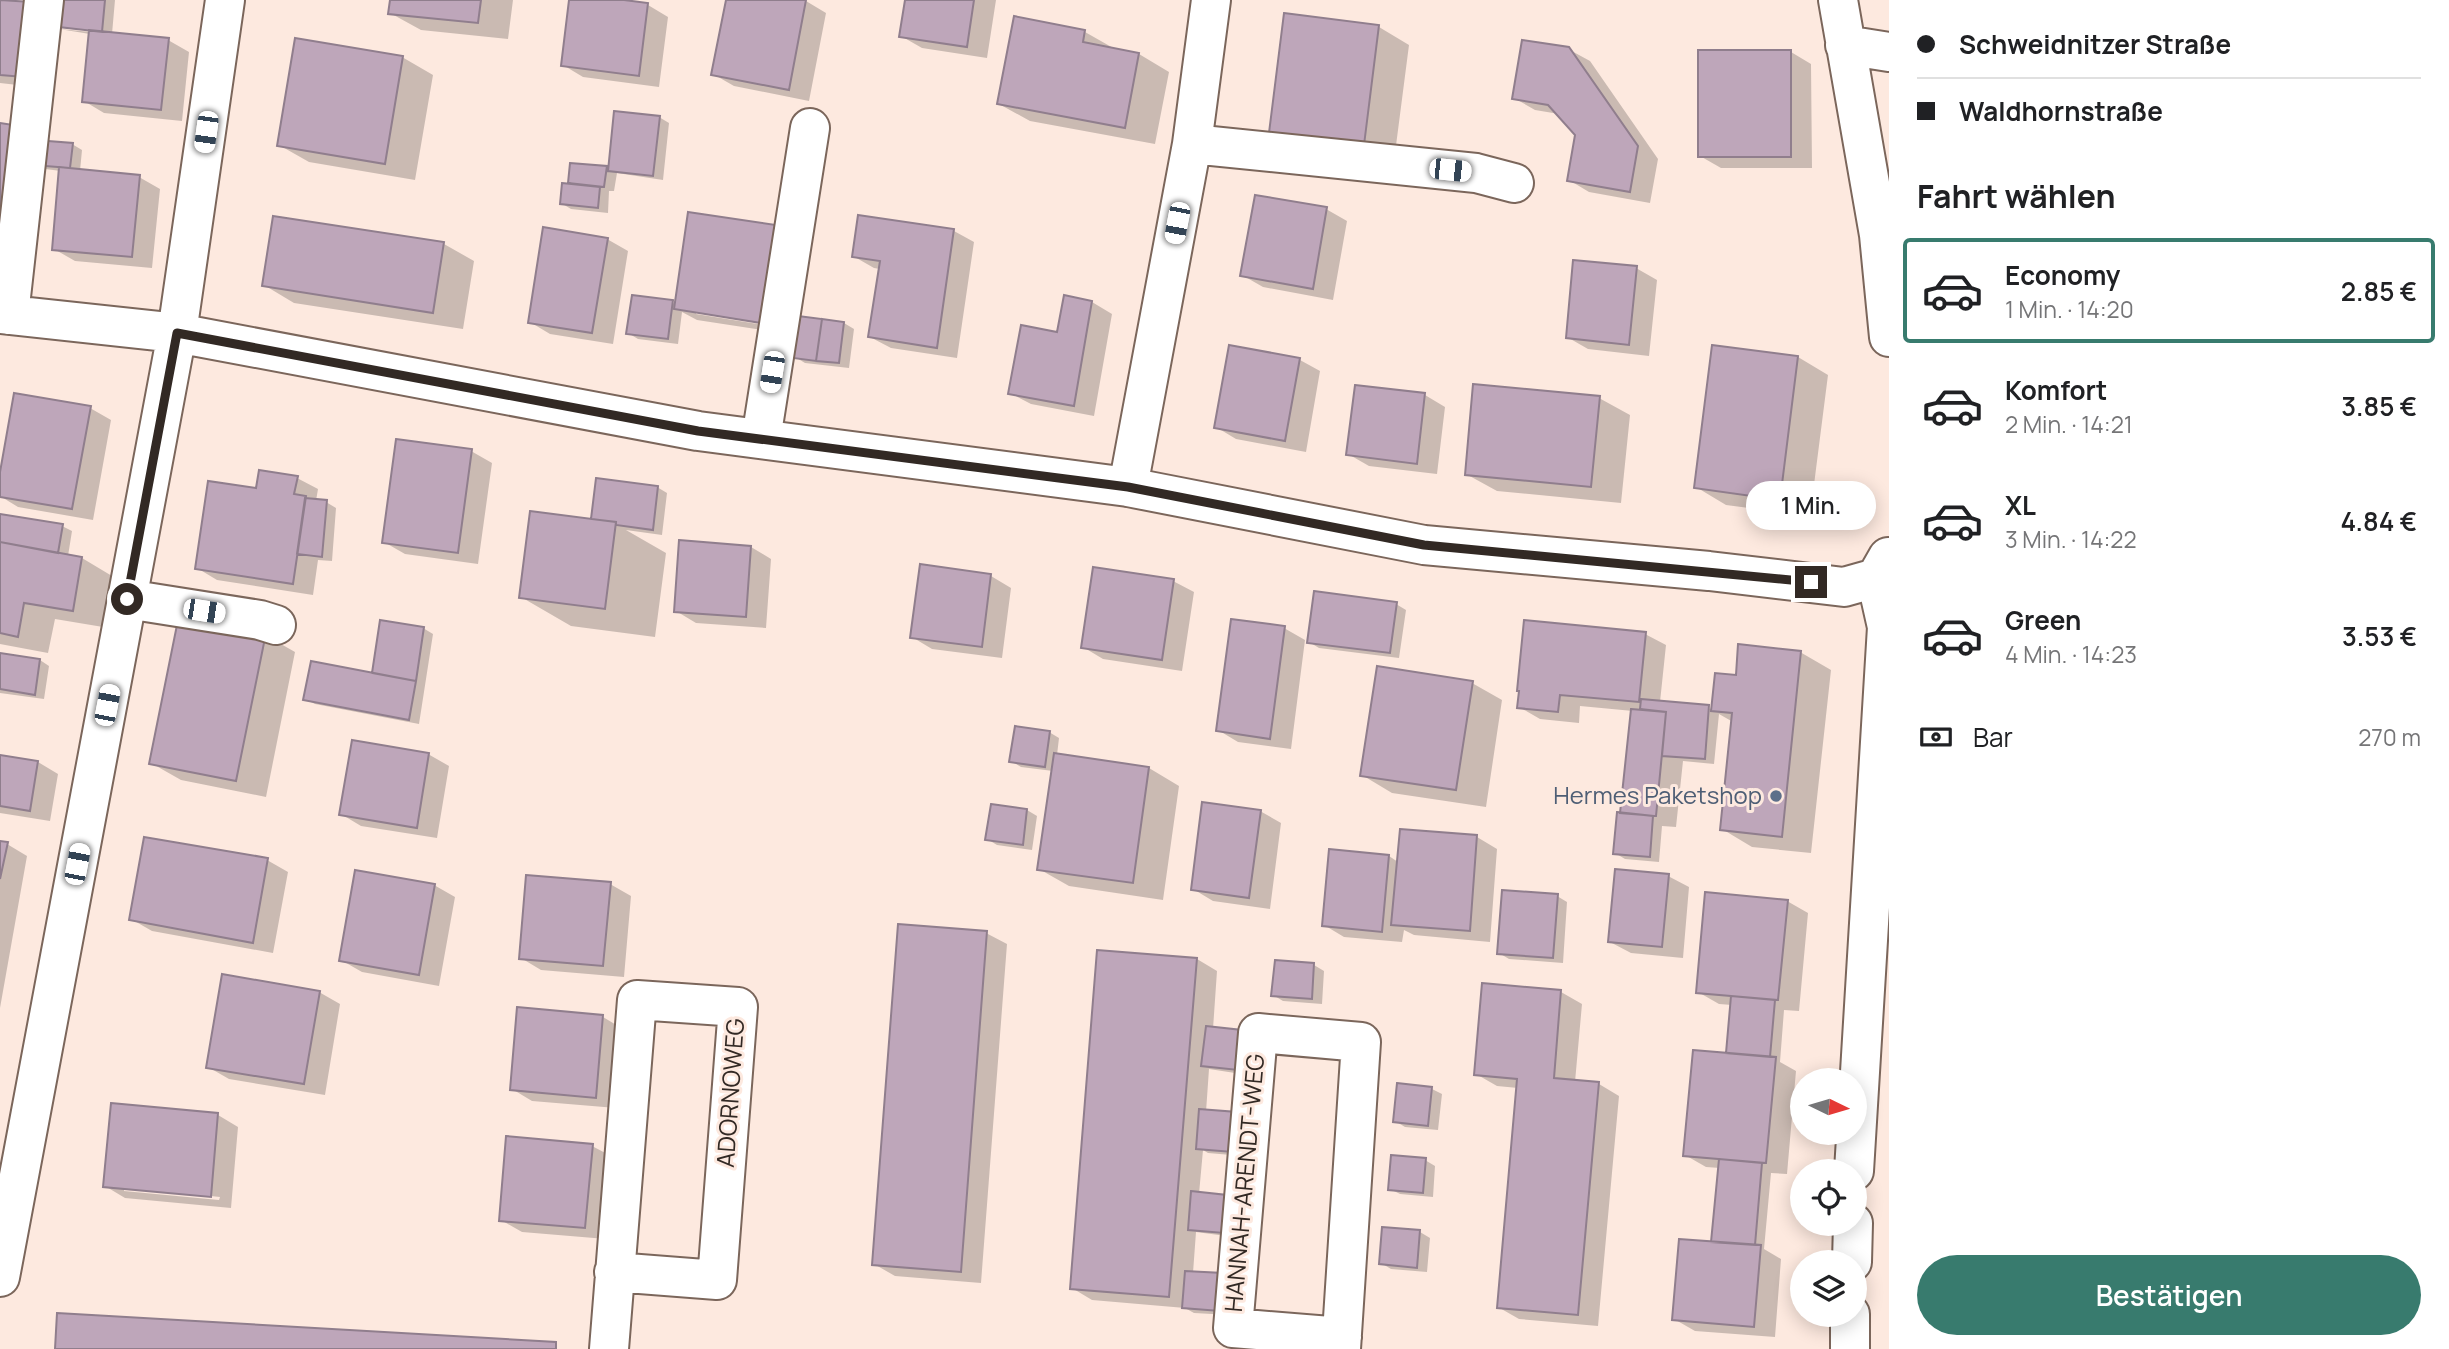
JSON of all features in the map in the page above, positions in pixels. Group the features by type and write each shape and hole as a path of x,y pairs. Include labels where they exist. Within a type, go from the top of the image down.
{"street":[{"path":"44,0 5,315 177,333 684,428 1128,487 1424,545 1844,587 1882,567 1887,626 1855,1159"},
{"path":"0,1277 177,333 225,0"},
{"path":"1128,487 1192,144 1211,0"},
{"path":"1838,0 1879,235 1889,337"},
{"path":"1844,45 1889,52"},
{"path":"761,439 810,128"},
{"path":"1192,144 1476,173 1514,183"},
{"path":"127,599 260,620 276,625"},
{"name":"ADORNOWEG","path":"609,1349 614,1272 637,1000 738,1007 717,1280 614,1272"},
{"name":"HANNAH-ARENDT-WEG","path":"1258,1033 1361,1042 1341,1343 1233,1328 1258,1033"},
{"path":"1850,1327 1850,1349"}],"building":[{"path":"0,0 32,2 24,77 0,75"},
{"path":"53,0 105,0 102,32 50,26"},
{"path":"390,0 481,0 478,23 388,14"},
{"path":"569,0 648,3 639,76 561,66"},
{"path":"726,0 806,0 789,90 711,75"},
{"path":"905,0 974,0 967,47 899,37"},
{"path":"1284,13 1379,25 1364,145 1269,133"},
{"path":"1014,16 1085,30 1083,42 1139,53 1125,128 997,104"},
{"path":"89,30 169,38 161,110 82,102"},
{"path":"295,38 403,56 385,164 277,146"},
{"path":"1522,40 1569,47 1638,146 1630,192 1567,181 1575,135 1548,105 1512,99"},
{"path":"1698,50 1791,50 1791,157 1698,157"},
{"path":"614,111 660,116 653,176 608,171"},
{"path":"0,123 20,126 12,207 0,206"},
{"path":"35,140 73,143 70,168 33,165"},
{"path":"570,163 607,166 604,187 568,183"},
{"path":"59,167 140,175 132,257 52,250"},
{"path":"562,183 600,187 598,208 560,204"},
{"path":"1255,195 1327,207 1313,289 1240,276"},
{"path":"688,212 776,225 761,323 674,309"},
{"path":"858,215 954,229 937,348 868,337 880,261 852,257"},
{"path":"273,216 444,242 433,313 262,286"},
{"path":"543,227 608,238 592,333 528,323"},
{"path":"1573,260 1637,266 1629,345 1566,338"},
{"path":"632,295 673,300 668,339 626,334"},
{"path":"1064,295 1092,301 1074,406 1008,394 1021,325 1057,332"},
{"path":"798,316 822,319 816,361 793,358"},
{"path":"822,319 844,322 839,363 816,361"},
{"path":"1229,345 1300,358 1285,441 1214,428"},
{"path":"1712,345 1798,356 1780,500 1694,488"},
{"path":"1473,384 1600,396 1591,487 1465,475"},
{"path":"1355,385 1425,393 1417,464 1346,455"},
{"path":"14,393 91,406 72,509 0,497 0,472"},
{"path":"396,439 472,449 458,553 382,543"},
{"path":"259,470 298,476 294,494 306,496 293,584 195,569 208,481 256,488"},
{"path":"596,478 658,486 653,530 591,519"},
{"path":"305,498 327,500 322,557 297,554"},
{"path":"530,511 616,522 605,609 519,598"},
{"path":"0,514 63,524 58,553 0,542"},
{"path":"679,540 751,546 746,617 674,612"},
{"path":"0,542 82,557 73,611 24,603 18,637 0,633"},
{"path":"920,564 991,574 982,647 910,638"},
{"path":"1093,567 1174,579 1162,660 1081,648"},
{"path":"1314,591 1397,602 1390,653 1307,643"},
{"path":"179,615 266,633 236,781 149,764"},
{"path":"1231,619 1285,626 1270,739 1216,731"},
{"path":"380,620 424,627 416,681 372,673"},
{"path":"1524,620 1646,632 1639,702 1560,695 1558,712 1517,708"},
{"path":"1738,644 1801,651 1782,837 1720,830 1732,713 1711,711 1715,673 1736,675"},
{"path":"0,653 40,659 35,695 0,689"},
{"path":"311,661 416,681 409,720 303,700"},
{"path":"1377,666 1473,681 1456,790 1360,776"},
{"path":"1641,699 1709,705 1705,759 1662,756 1666,712 1640,709"},
{"path":"1631,709 1666,712 1656,816 1620,813"},
{"path":"1015,726 1050,731 1045,767 1009,762"},
{"path":"352,740 429,753 417,828 339,815"},
{"path":"1054,753 1149,767 1133,883 1037,870"},
{"path":"0,755 38,761 30,811 0,806"},
{"path":"1202,802 1261,810 1249,898 1191,890"},
{"path":"991,804 1027,809 1023,845 985,840"},
{"path":"1617,812 1653,816 1650,857 1613,854"},
{"path":"1400,829 1477,835 1470,931 1391,925"},
{"path":"144,837 268,858 253,943 129,920"},
{"path":"0,841 8,842 0,879"},
{"path":"1329,849 1389,855 1382,932 1322,926"},
{"path":"1615,869 1669,874 1662,947 1608,942"},
{"path":"355,870 435,884 419,975 339,961"},
{"path":"526,875 611,882 603,966 519,959"},
{"path":"1502,890 1558,894 1553,958 1497,954"},
{"path":"1705,892 1788,900 1778,1000 1696,993"},
{"path":"898,924 987,931 961,1272 872,1265"},
{"path":"1097,950 1197,958 1169,1297 1070,1289"},
{"path":"1275,960 1314,963 1312,999 1271,996"},
{"path":"222,974 320,991 304,1084 206,1068"},
{"path":"1482,983 1561,990 1554,1078 1599,1082 1578,1315 1497,1308 1517,1079 1474,1075"},
{"path":"1731,996 1775,1000 1770,1057 1726,1053"},
{"path":"517,1007 603,1015 596,1098 510,1090"},
{"path":"1206,1026 1242,1030 1238,1070 1201,1066"},
{"path":"1693,1050 1776,1057 1766,1163 1683,1156"},
{"path":"1397,1083 1432,1087 1428,1126 1393,1122"},
{"path":"111,1103 218,1113 211,1197 103,1187"},
{"path":"1199,1109 1237,1112 1233,1152 1196,1149"},
{"path":"506,1136 593,1144 585,1228 499,1221"},
{"path":"1391,1155 1426,1158 1423,1193 1388,1190"},
{"path":"1719,1159 1762,1163 1755,1245 1711,1242"},
{"path":"1191,1191 1227,1195 1224,1233 1188,1230"},
{"path":"1382,1227 1420,1230 1417,1268 1379,1264"},
{"path":"1679,1239 1761,1245 1754,1327 1672,1320"},
{"path":"1185,1271 1223,1273 1220,1311 1182,1308"},
{"path":"57,1313 556,1342 556,1349 55,1349"}],"place":[{"name":"Hermes Paketshop","path":"1776,796"}],"route":[{"path":"127,599 177,333 698,431 1128,487 1424,545 1811,582"}]}
